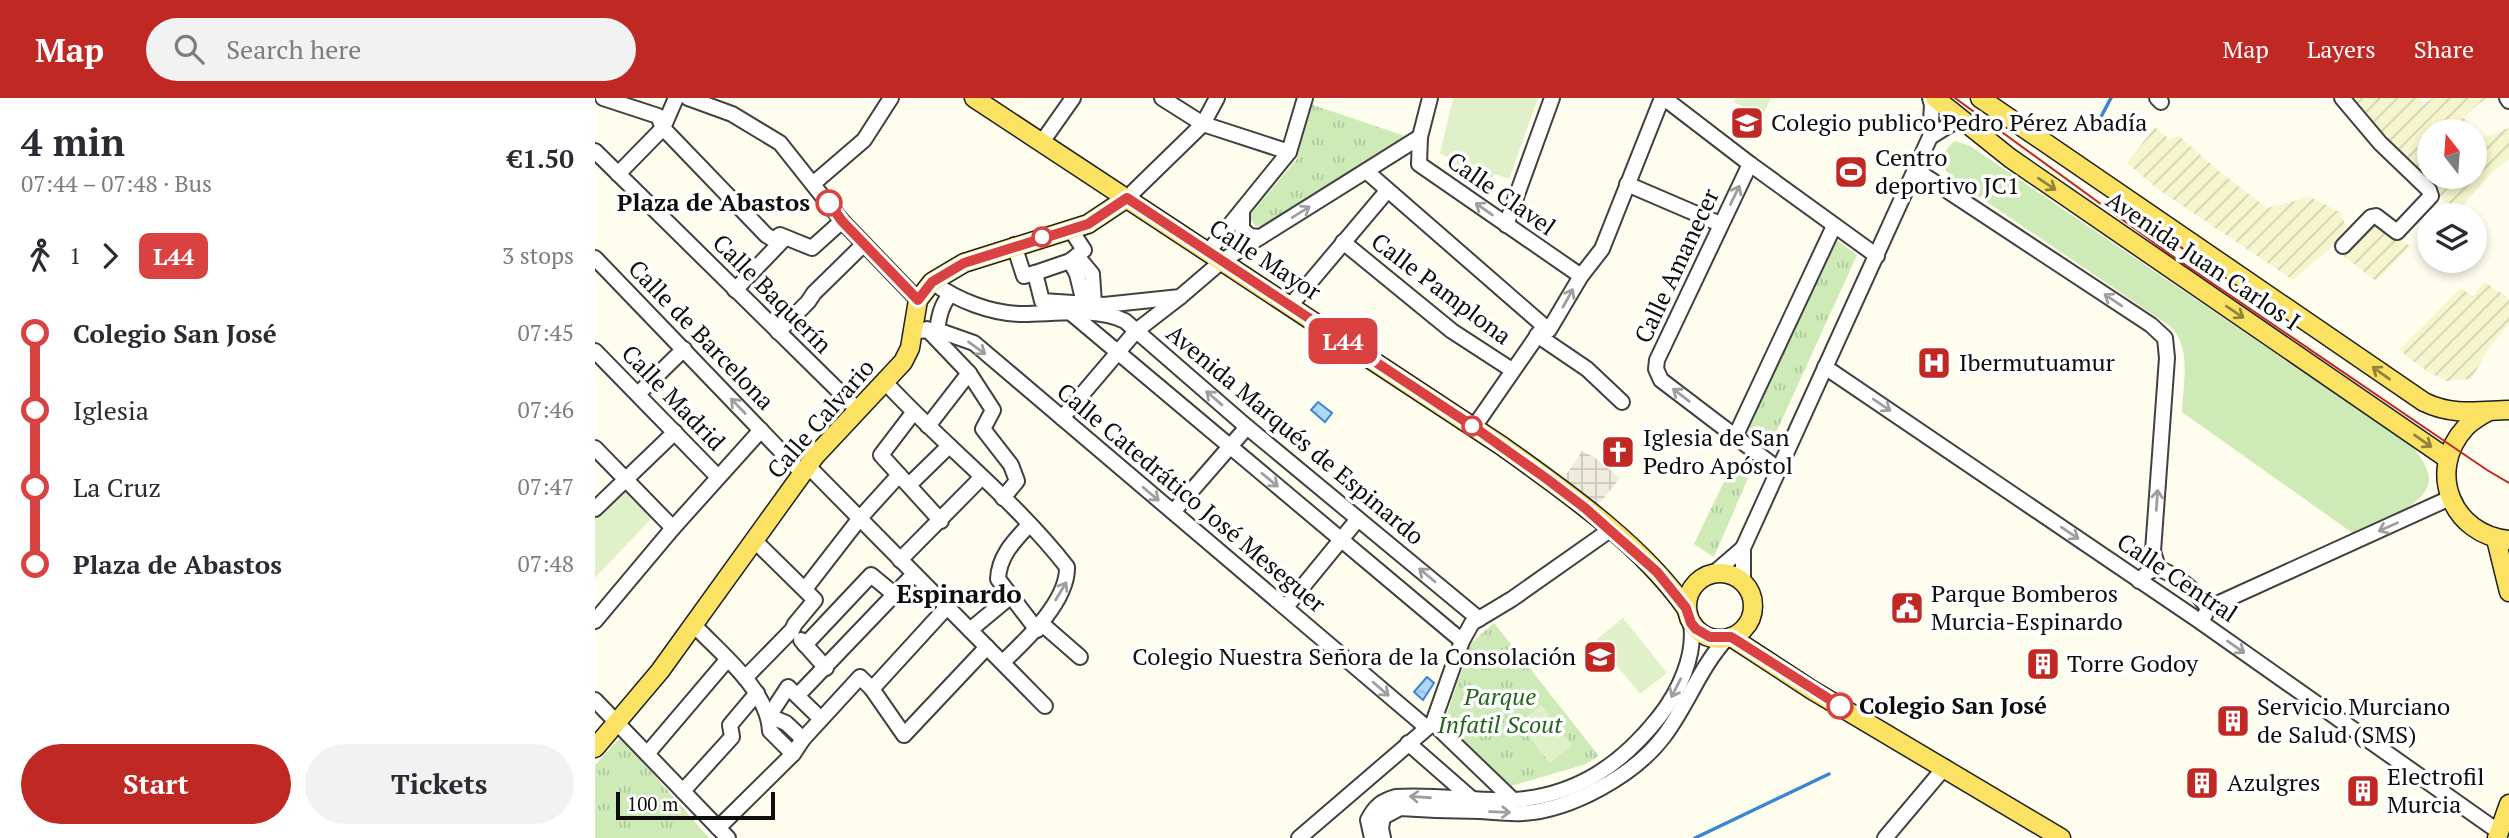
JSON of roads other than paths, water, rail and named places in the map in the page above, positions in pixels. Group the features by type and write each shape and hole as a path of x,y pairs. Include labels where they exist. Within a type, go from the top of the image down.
{"main road":[{"name":"Calle Mayor","path":"974,98 1474,427 1547,479 1611,530 1657,572 1689,615"},
{"name":"Avenida Juan Carlos I","path":"1980,98 2410,393 2443,410 2461,413 2509,410"},
{"name":"Avenida Juan Carlos I","path":"1933,101 2010,158 2448,459"},
{"path":"918,300 932,282 964,263 1014,245 1088,224 1127,198"},
{"name":"Calle Calvario","path":"595,748 618,723 694,625 805,469 856,410 903,362 910,348 926,330 918,300"},
{"path":"2487,412 2465,428 2455,442 2448,459 2446,478 2450,498 2461,517 2477,531 2503,540 2509,592"},
{"name":"Calle Mayor","path":"1657,572 1675,581 1695,583"},
{"path":"1714,573 1730,574 1743,582 1753,603 1746,625 1729,638 1718,639 1703,634 1689,615 1688,595 1695,583 1714,573"},
{"path":"1746,625 1761,657"},
{"path":"1729,638 2061,838"},
{"path":"2498,835 2509,804"}],"street":[{"path":"603,98 658,116 663,128 774,240 780,236 812,248 842,221"},
{"path":"618,174 663,128 676,98"},
{"path":"688,98 732,114 780,143 842,221 918,300"},
{"path":"814,183 864,140 891,98"},
{"path":"1042,142 1073,98"},
{"path":"1162,98 1203,124 1289,152"},
{"path":"1127,198 1203,124 1217,98"},
{"path":"1062,418 1136,331 1180,297 1215,257 1242,210 1289,152 1305,98"},
{"name":"Calle Clavel","path":"1430,98 1420,137 1419,164 1581,276"},
{"path":"1506,225 1552,98"},
{"path":"1540,330 1549,330 1581,276 1602,249 1663,98 1877,256"},
{"path":"2341,98 2381,143 2429,190 2431,196 2397,232 2376,216 2371,217 2343,246"},
{"path":"1743,582 1743,548 1916,170 1930,137 1933,101"},
{"path":"1930,137 1959,118"},
{"name":"Calle Clavel","path":"1215,257 1260,237 1420,137"},
{"path":"1399,150 1419,164"},
{"name":"Calle Baquerín","path":"595,151 856,410"},
{"name":"Calle Amanecer","path":"1735,437 1661,380 1656,369 1657,360 1750,164"},
{"path":"1916,170 2151,326 2165,338 2167,358 2153,551 2158,568 2186,583 2208,608"},
{"path":"1366,172 1622,402"},
{"path":"1627,184 1720,224"},
{"path":"1290,306 1387,191"},
{"path":"1242,210 1242,229 1250,236 1260,237"},
{"path":"1778,469 1735,437 1833,226"},
{"path":"1014,245 1024,276 1073,259 1084,250 1071,230"},
{"path":"735,290 785,238"},
{"name":"Calle Pamplona","path":"1343,242 1453,331 1512,370"},
{"path":"778,332 865,244"},
{"name":"Calle de Barcelona","path":"595,258 761,430 860,518 1045,706"},
{"path":"1073,259 1091,274 1089,304"},
{"path":"1035,273 1042,301 1089,304 1180,297"},
{"name":"Avenida Marqués de Espinardo","path":"932,282 950,295 999,312 1070,312 1115,316 1479,619"},
{"path":"950,295 926,330 969,373 993,410 983,429 1011,465 1017,481 1003,498"},
{"name":"Avenida Marqués de Espinardo","path":"1070,312 1462,641"},
{"name":"Calle Catedrático José Meseguer","path":"926,330 974,343 1429,725 1513,800"},
{"path":"1474,427 1540,330"},
{"path":"638,394 684,349"},
{"name":"Calle Madrid","path":"595,351 718,477"},
{"name":"Calle Central","path":"1825,367 2198,620 2498,835"},
{"path":"928,426 969,373"},
{"path":"885,382 913,413 1003,498 1067,567 1067,580 1039,627 1003,662"},
{"path":"913,413 881,455 941,521"},
{"path":"1173,512 1247,427"},
{"path":"595,620 761,430"},
{"path":"595,509 675,432"},
{"path":"805,589 860,518 949,446"},
{"path":"595,448 673,528"},
{"path":"900,560 981,478"},
{"path":"2198,620 2205,616 2208,608 2450,498"},
{"path":"1286,607 1358,519"},
{"path":"1029,525 1009,547 998,568 998,579 1039,627 1080,657"},
{"path":"1299,838 1429,725 1462,641 1472,623 1512,599 1611,530"},
{"path":"745,678 792,630 815,600 755,541"},
{"path":"1714,573 1743,548"},
{"path":"2139,581 2148,572 2158,568"},
{"path":"798,695 914,574"},
{"path":"805,645 871,575 894,594"},
{"path":"970,630 1011,596"},
{"path":"872,689 947,607"},
{"path":"1372,838 1368,820 1381,801 1408,796 1513,800 1579,785 1600,774 1638,744 1667,708 1693,647 1689,615"},
{"path":"694,625 757,693 769,716 770,731 793,754"},
{"path":"792,630 825,667"},
{"path":"1383,838 1383,817 1400,808 1523,813 1579,799 1609,783 1639,762 1662,740 1683,709 1707,662 1729,638"},
{"path":"595,700 723,833 860,677 872,689 904,735 987,647"},
{"path":"647,754 727,660"},
{"path":"769,716 788,687 821,719"},
{"path":"683,792 732,737 730,725 757,693"},
{"path":"769,716 786,723 803,739"},
{"path":"1408,743 1472,799"},
{"path":"1885,838 1945,767"}],"water":[{"path":"1318,402 1332,413 1325,422 1311,410"},
{"path":"1427,677 1434,683 1423,700 1414,692"}],"waterway":[{"path":"2095,128 2111,98"},
{"path":"1695,838 1829,774"}],"tram line":[{"path":"1955,98 2171,255 2509,483"},
{"path":"2119,205 2217,272"}],"place":[{"name":"Colegio publico Pedro Pérez Abadía","path":"1747,123"},
{"name":"Centro deportivo JC1","path":"1851,172"},
{"name":"Plaza de Abastos","path":"829,203"},
{"name":"Ibermutuamur","path":"1934,363"},
{"name":"Iglesia de San Pedro Apóstol","path":"1618,452"},
{"name":"Parque Bomberos Murcia-Espinardo","path":"1907,608"},
{"name":"Colegio Nuestra Señora de la Consolación","path":"1600,657"},
{"name":"Torre Godoy","path":"2043,664"},
{"name":"Colegio San José","path":"1840,706"},
{"name":"Servicio Murciano de Salud (SMS)","path":"2233,721"},
{"name":"Azulgres","path":"2202,783"},
{"name":"Electrofil Murcia","path":"2363,791"}],"district":[{"name":"Espinardo","path":"959,594"}],"park label":[{"name":"Parque Infatil Scout","path":"1500,711"}]}
